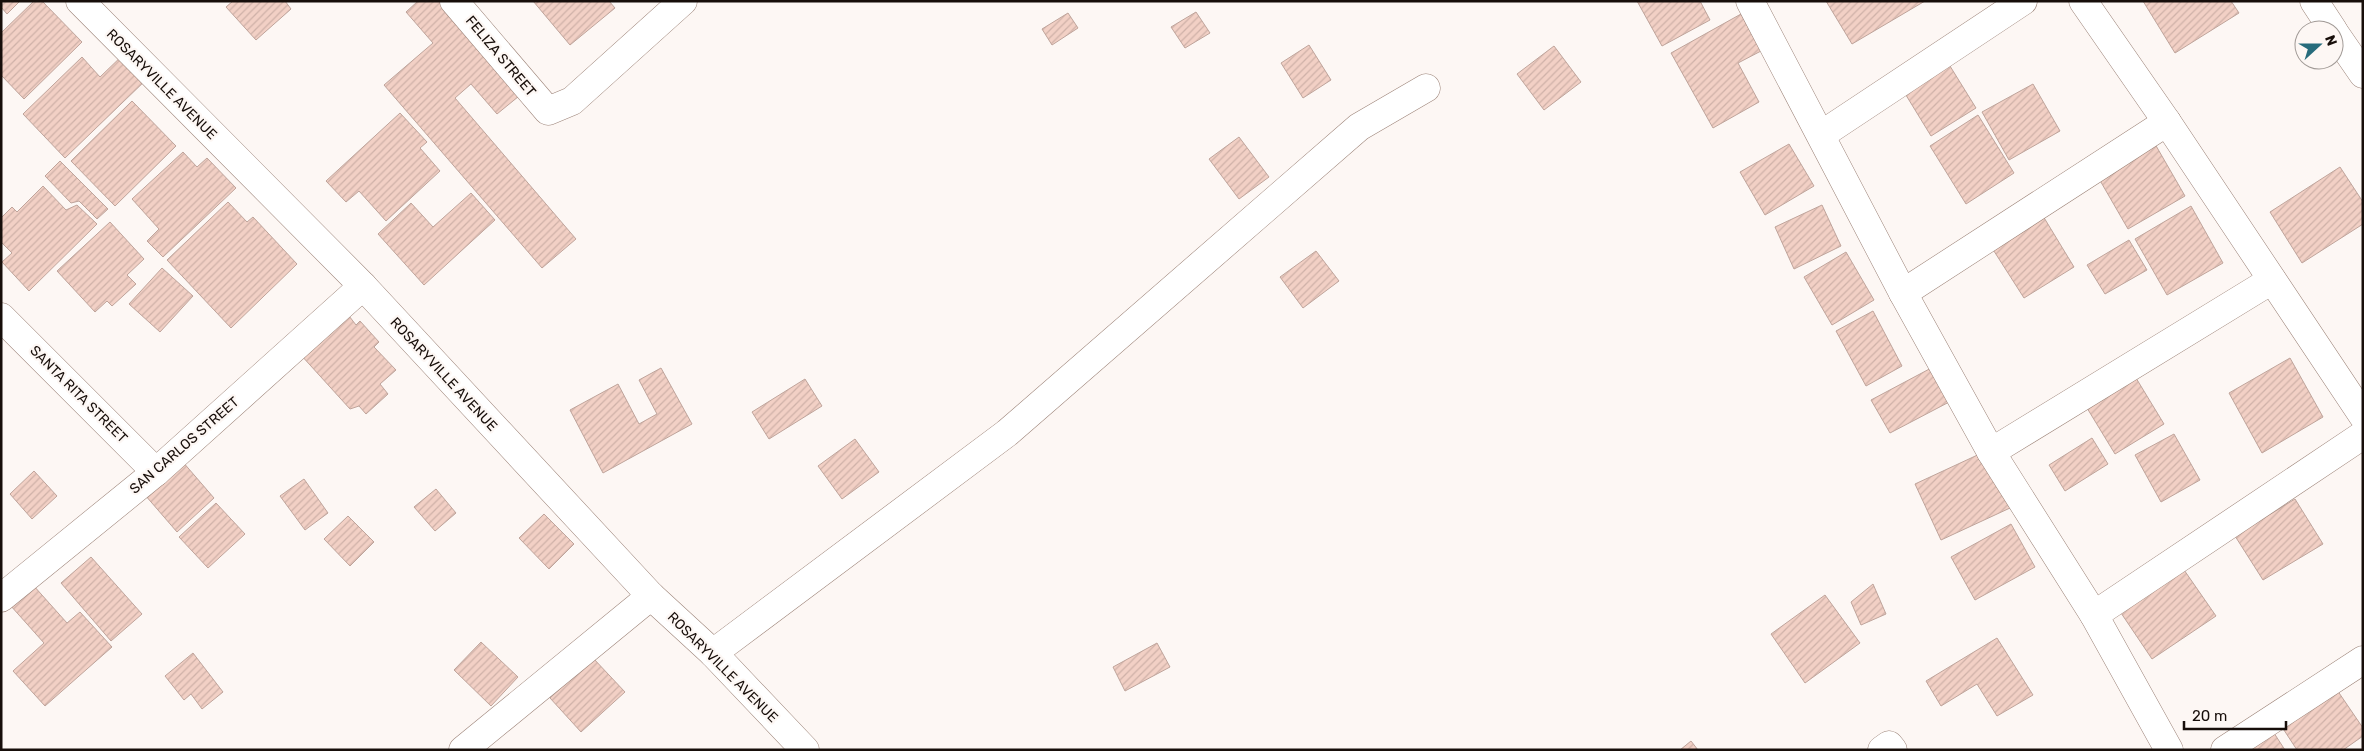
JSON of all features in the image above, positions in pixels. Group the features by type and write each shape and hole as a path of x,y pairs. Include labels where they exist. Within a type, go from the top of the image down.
{"street":[{"name":"ROSARYVILLE AVENUE","path":"80,1 362,286 651,596 713,653 806,750"},
{"name":"FELIZA STREET","path":"454,1 548,112 572,101 682,1"},
{"path":"1750,1 1902,293 1991,452 2094,615 2169,750"},
{"path":"1821,135 2023,1"},
{"path":"2083,1 2363,416"},
{"path":"2314,1 2326,20"},
{"path":"2344,47 2363,74"},
{"path":"713,653 1007,434 1359,127 1426,88"},
{"path":"1902,293 2166,122"},
{"path":"1991,452 2272,280"},
{"name":"SAN CARLOS STREET","path":"1,598 156,472 362,286"},
{"name":"SANTA RITA STREET","path":"1,317 156,472"},
{"path":"2094,615 2363,435"},
{"path":"463,750 651,596"},
{"path":"2225,750 2363,660"}],"building":[{"path":"1,1 20,1 7,14 1,7"},
{"path":"34,1 42,1 82,42 24,99 1,75 1,33"},
{"path":"233,1 285,1 291,9 256,40 226,7"},
{"path":"418,1 446,1 524,92 497,114 471,84 455,98 576,239 542,268 384,85 433,43 406,12"},
{"path":"533,1 609,1 615,8 570,45"},
{"path":"1637,1 1700,1 1710,20 1662,46"},
{"path":"1826,1 1925,1 1852,44"},
{"path":"2143,1 2231,1 2239,13 2175,53"},
{"path":"1196,12 1210,33 1185,48 1171,27"},
{"path":"1068,13 1078,28 1052,45 1042,29"},
{"path":"1741,14 1761,51 1738,63 1759,102 1713,128 1671,53"},
{"path":"1309,45 1331,80 1303,98 1281,63"},
{"path":"1554,46 1581,82 1544,110 1517,74"},
{"path":"126,52 149,77 65,158 23,114 82,57 100,77"},
{"path":"1945,58 1976,108 1931,136 1901,87"},
{"path":"2033,84 2060,131 2009,160 1982,112"},
{"path":"132,101 176,146 115,206 71,161"},
{"path":"400,113 427,142 420,148 440,171 386,221 359,191 346,202 326,181"},
{"path":"1978,115 2014,173 1966,204 1930,146"},
{"path":"1239,137 1269,177 1239,199 1209,159"},
{"path":"1789,144 1814,186 1765,215 1740,172"},
{"path":"2155,144 2185,196 2128,229 2098,177"},
{"path":"183,152 197,167 207,158 236,188 163,257 147,241 159,229 132,199"},
{"path":"60,161 108,209 97,219 79,201 71,203 45,176"},
{"path":"2340,167 2363,202 2363,224 2302,263 2270,212"},
{"path":"43,186 66,210 77,205 97,224 29,291 2,262 12,253 1,242 1,218 12,207 17,212"},
{"path":"471,193 495,220 424,285 378,234 411,203 433,227"},
{"path":"228,202 247,222 253,217 297,264 231,328 167,260"},
{"path":"1822,205 1841,246 1794,269 1775,227"},
{"path":"2191,206 2223,263 2167,295 2135,239"},
{"path":"2043,216 2074,267 2024,298 1992,248"},
{"path":"110,222 144,259 127,275 136,284 112,306 107,301 95,312 57,271"},
{"path":"2129,240 2147,270 2105,294 2087,265"},
{"path":"1316,251 1339,281 1303,308 1280,277"},
{"path":"1846,252 1874,300 1832,325 1804,277"},
{"path":"162,268 193,296 160,332 129,304"},
{"path":"1873,311 1902,366 1866,386 1836,331"},
{"path":"346,312 356,325 360,321 379,342 374,347 396,370 380,384 388,394 366,414 359,406 350,409 300,354"},
{"path":"2290,358 2323,417 2262,453 2229,393"},
{"path":"1935,366 1953,400 1890,433 1871,400"},
{"path":"661,368 692,424 603,473 570,410 618,384 639,424 657,414 639,380"},
{"path":"2136,378 2164,424 2115,454 2087,408"},
{"path":"805,379 822,406 769,439 752,412"},
{"path":"2174,434 2200,480 2161,502 2135,455"},
{"path":"2092,438 2108,464 2065,491 2049,465"},
{"path":"855,439 879,472 842,499 818,466"},
{"path":"1984,452 2010,508 1941,540 1915,484"},
{"path":"182,461 214,498 177,532 145,495"},
{"path":"34,471 57,496 32,519 10,494"},
{"path":"304,479 328,513 305,530 280,496"},
{"path":"436,489 456,513 435,531 414,507"},
{"path":"2295,499 2323,544 2263,580 2235,536"},
{"path":"216,503 245,534 208,568 179,537"},
{"path":"544,514 574,544 549,569 519,538"},
{"path":"348,516 374,542 350,566 324,539"},
{"path":"2011,524 2035,567 1975,600 1951,557"},
{"path":"91,557 142,614 111,641 61,583"},
{"path":"2182,567 2216,616 2152,659 2119,610"},
{"path":"1873,584 1886,614 1861,625 1851,602"},
{"path":"33,585 67,623 80,612 112,647 45,706 13,671 44,643 10,605"},
{"path":"1825,595 1860,643 1805,683 1771,634"},
{"path":"1997,638 2033,695 1997,716 1977,684 1941,706 1926,681"},
{"path":"481,642 518,677 491,706 454,670"},
{"path":"1157,643 1170,667 1125,691 1113,667"},
{"path":"193,653 223,692 202,709 191,694 184,700 165,676"},
{"path":"593,658 625,692 581,732 550,698"},
{"path":"2335,687 2363,728 2363,736 2343,750 2297,750 2280,724"},
{"path":"2272,730 2285,750 2243,750"},
{"path":"1691,741 1698,750 1680,750"}]}
